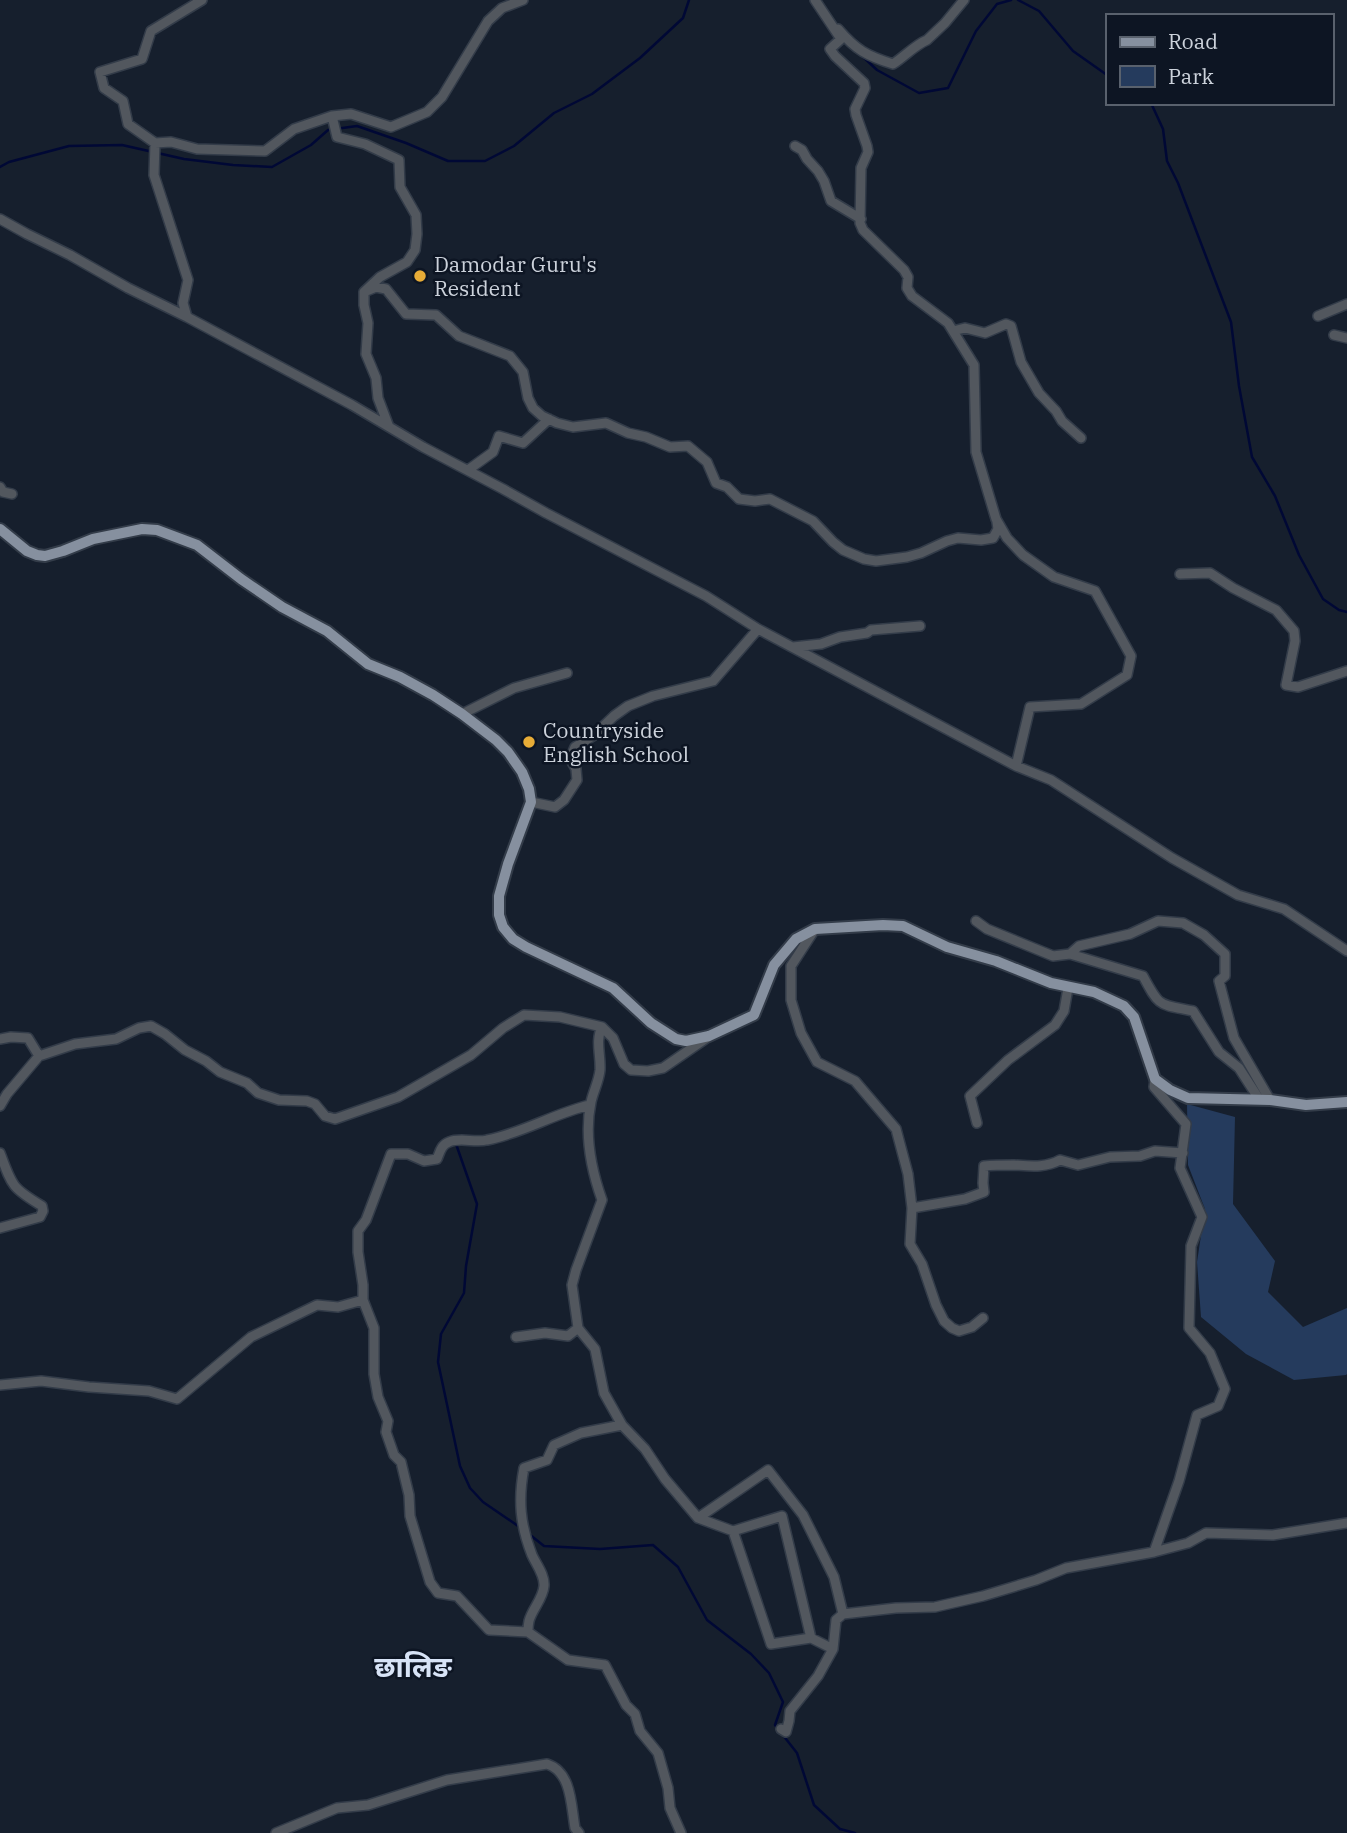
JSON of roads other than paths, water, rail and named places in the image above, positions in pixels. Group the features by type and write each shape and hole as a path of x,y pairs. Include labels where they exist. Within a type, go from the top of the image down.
{"main road":[{"path":"0,529 27,551 45,556 93,539 142,528 157,530 197,545 272,600 327,631 368,664 400,677 462,714 508,752 522,772 529,789 531,802 499,895 499,915 503,927 519,943 613,988 651,1023 676,1040 686,1041 709,1036 754,1015 774,965 796,939 815,929 903,926 947,947 996,961 1051,983 1094,992 1124,1006 1135,1017 1155,1079 1188,1098 1265,1099 1306,1105 1347,1102"}],"street":[{"path":"202,0 151,31 142,59 100,72 104,88 123,101 128,124 155,143 171,142 197,149 265,151 294,129 332,116 351,114 391,127 427,112 442,97 488,21 502,8 523,0"},
{"path":"364,292 376,287 386,289 406,314 436,315 459,336 510,356 523,372 528,398 533,408 549,419 573,427 606,423 670,447 688,446 707,463 716,483 727,488 739,499 770,499 813,520 833,542 853,555 876,561 921,554 958,538 993,538 998,529 976,452 974,365 948,323 912,296 907,288 908,277 904,270 863,230 861,168 868,152 855,109 865,88 864,83 830,49 841,38 815,0"},
{"path":"823,12 860,51 893,64 928,40 964,0"},
{"path":"332,116 337,137 365,144 399,160 400,187 416,215 415,250 407,262 380,276 364,292 368,323 366,354 376,378 378,398 389,427"},
{"path":"155,143 154,175 188,279 183,303 187,317"},
{"path":"795,146 802,150 818,171 831,201 861,219"},
{"path":"0,219 352,405 423,447 546,513 706,596 791,647 1016,765 1051,780 1172,858 1238,895 1284,909 1347,951"},
{"path":"1318,316 1347,304"},
{"path":"953,331 965,328 985,333 1006,324 1011,326 1021,362 1039,393 1062,421 1081,438"},
{"path":"1334,335 1347,338"},
{"path":"468,470 493,452 499,436 523,443 549,419"},
{"path":"0,487 3,492 12,494"},
{"path":"996,519 1007,538 1024,555 1054,577 1095,591 1131,656 1127,675 1081,704 1030,706 1016,765"},
{"path":"1180,574 1210,573 1276,610 1294,631 1286,685 1298,687 1347,671"},
{"path":"791,647 821,644 871,630 920,626"},
{"path":"531,802 555,807 564,800 577,779 572,762 575,747 593,736 628,706 653,696 713,681 758,629"},
{"path":"462,714 514,688 568,673"},
{"path":"976,921 987,929 1054,956 1070,954 1143,976 1154,998 1162,1005 1193,1011 1219,1052 1239,1068 1265,1099"},
{"path":"1070,954 1079,946 1130,934 1158,921 1183,923 1204,935 1225,954 1225,976 1219,981 1234,1038 1265,1099"},
{"path":"815,929 791,967 791,1000 801,1033 817,1062 855,1081 896,1129 908,1174 912,1208 910,1244 922,1264 944,1321 952,1328 964,1330 983,1318"},
{"path":"977,1123 970,1096 1009,1060 1055,1026 1064,1012 1068,988"},
{"path":"0,1106 16,1082 39,1056 75,1044 116,1039 139,1028 151,1026 220,1072 247,1083 258,1093 279,1100 307,1101 335,1119 398,1097 471,1055 503,1028 524,1015 560,1017 602,1027 613,1038 624,1064 631,1070 663,1068 709,1036"},
{"path":"602,1027 598,1035 600,1071 590,1105 588,1135 592,1171 602,1200 572,1285 578,1328 595,1349 604,1393 622,1425 645,1448 665,1479 698,1518 733,1531 782,1516 811,1638"},
{"path":"0,1040 11,1037 28,1038 39,1056"},
{"path":"1154,1552 1179,1481 1197,1415 1218,1406 1225,1389 1210,1353 1189,1328 1191,1246 1202,1217 1180,1168 1186,1124 1154,1087 1155,1079"},
{"path":"590,1105 484,1141 451,1140 442,1147 437,1159 424,1161 408,1154 391,1154 366,1220 358,1231 363,1300 374,1328 374,1374 387,1421 386,1432 394,1455 401,1462 409,1495 410,1516 430,1582 438,1593 457,1596 489,1630 528,1632 568,1660 605,1665 626,1705 635,1714 640,1731 658,1753 668,1788 670,1808 681,1833"},
{"path":"912,1208 965,1199 985,1192 984,1166 1042,1167 1060,1160 1078,1165 1110,1157 1140,1156 1155,1152 1183,1153"},
{"path":"0,1153 10,1182 19,1192 42,1206 43,1210 40,1217 0,1227"},
{"path":"0,1385 41,1381 149,1391 177,1399 251,1337 317,1305 338,1307 363,1300"},
{"path":"516,1337 545,1333 568,1336 578,1328"},
{"path":"528,1632 529,1620 544,1587 543,1577 532,1554 522,1520 519,1492 524,1468 547,1460 554,1444 581,1433 622,1425"},
{"path":"698,1518 768,1470 803,1515 834,1577 843,1614"},
{"path":"781,1729 786,1732 790,1711 818,1676 833,1649 836,1620 843,1614 935,1607 1009,1588 1066,1569 1188,1543 1206,1533 1273,1535 1347,1523"},
{"path":"733,1531 771,1644 811,1638 833,1649"},
{"path":"276,1833 337,1808 368,1805 447,1780 547,1764 556,1767 568,1785 575,1828 579,1833"}],"waterway":[{"path":"0,167 9,162 69,146 122,145 184,159 272,167 311,145 328,130 357,126 448,161 485,161 514,146 554,113 592,94 640,58 683,18 689,0"},
{"path":"861,55 877,70 919,93 948,88 976,31 997,4 1011,0"},
{"path":"1018,0 1039,11 1073,51 1106,74"},
{"path":"1152,105 1163,129 1167,161 1231,322 1252,457 1275,496 1299,555 1323,599 1347,612"},
{"path":"456,1144 477,1204 464,1293 441,1334 438,1362 460,1466 470,1488 483,1502 521,1528"},
{"path":"529,1534 544,1546 600,1549 653,1545 678,1567 707,1620 751,1654 769,1673 783,1702 775,1725 797,1753 814,1805 840,1829 855,1833"}],"place":[{"name":"Damodar Guru's Resident","path":"420,276"},
{"name":"Countryside English School","path":"529,742"}],"district":[{"name":"छालिङ","path":"413,1666"}]}
